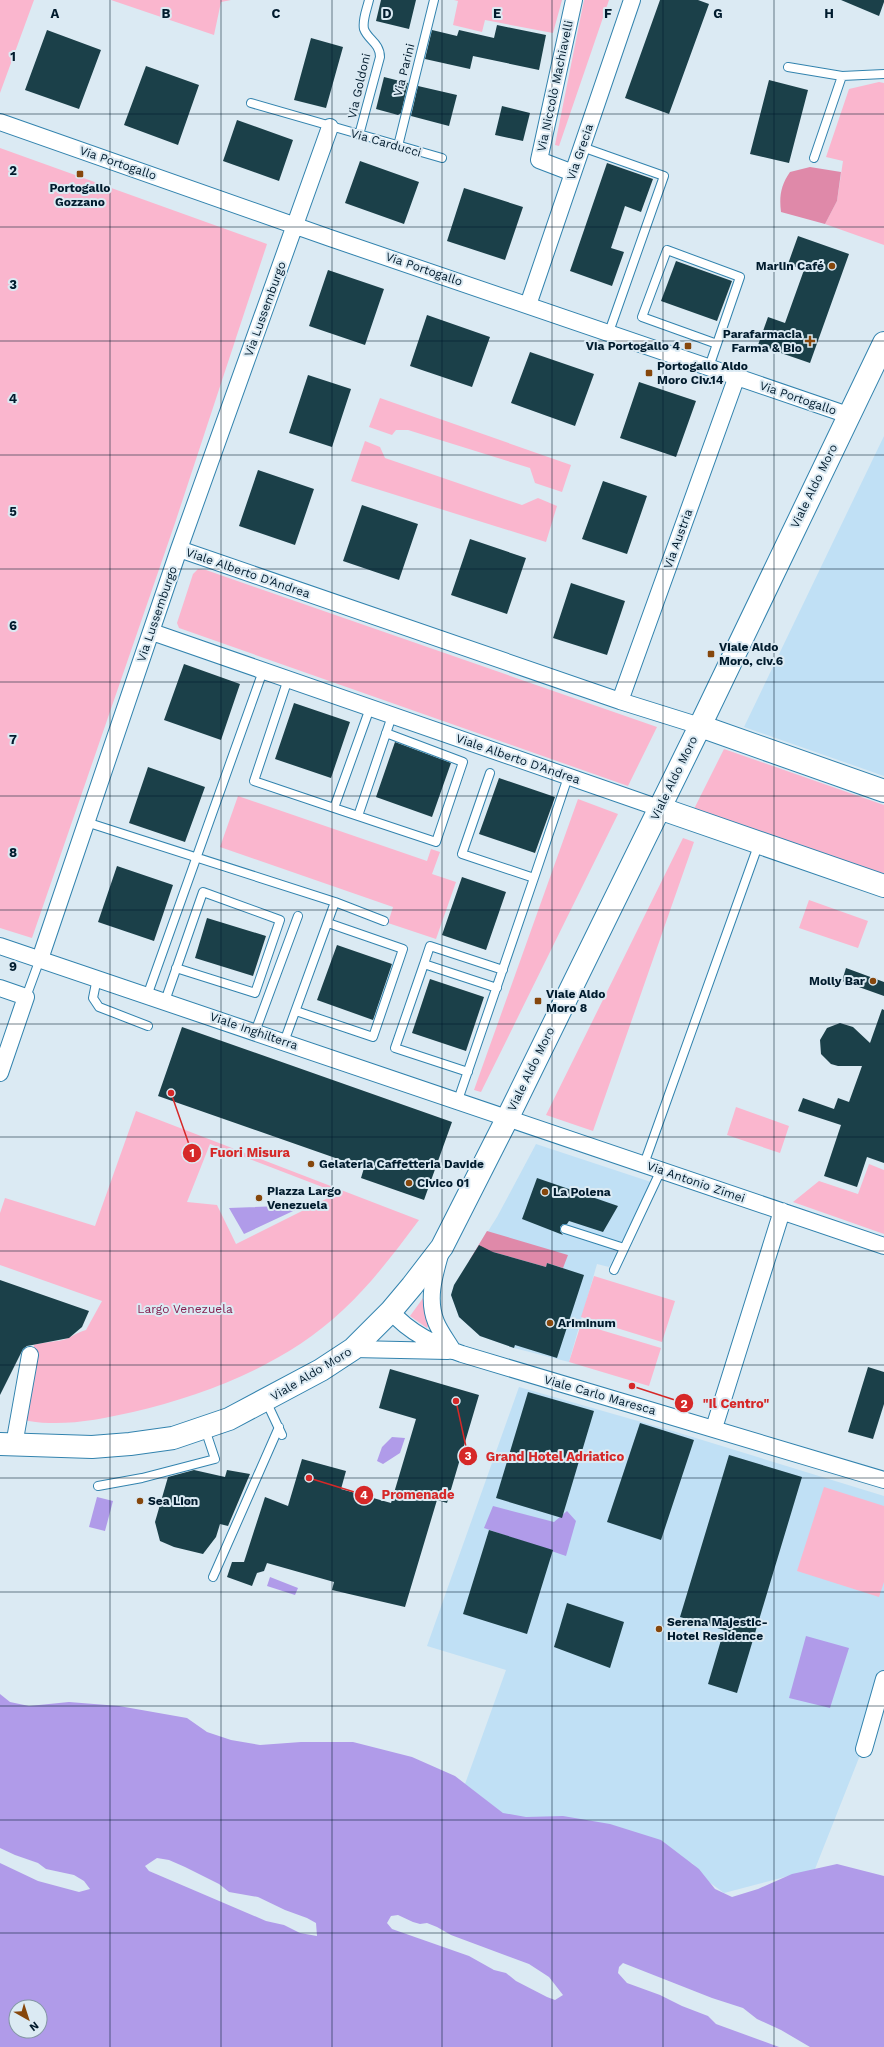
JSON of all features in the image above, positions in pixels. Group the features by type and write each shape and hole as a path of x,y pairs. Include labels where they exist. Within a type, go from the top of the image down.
{"street":[{"name":"Via Niccolò Machiavelli","path":"573,173 539,160 574,0"},
{"name":"Via Grecia","path":"528,304 632,0"},
{"name":"Via Portogallo","path":"0,122 295,226 528,304 848,416"},
{"path":"295,226 324,125"},
{"name":"Via Lussemburgo","path":"40,959 179,549 295,226"},
{"name":"Viale Aldo Moro","path":"7,1445 92,1447 123,1444 172,1438 205,1429 229,1419 266,1401 321,1370 353,1349 391,1311 442,1247 508,1117 700,726 884,343"},
{"name":"Via Austria","path":"620,701 737,376"},
{"name":"Viale Alberto D'Andrea","path":"179,549 620,701 700,726 884,791"},
{"name":"Viale Alberto D'Andrea","path":"152,632 884,886"},
{"name":"Viale Inghilterra","path":"0,946 508,1117"},
{"path":"0,988 26,997 0,1073"},
{"name":"Via Antonio Zimei","path":"508,1117 884,1246"},
{"path":"714,1428 782,1211"},
{"path":"442,1247 433,1283 432,1303 436,1321 453,1351"},
{"name":"Viale Carlo Maresca","path":"391,1311 401,1323 424,1338 453,1351 884,1480"},
{"name":"Viale Carlo Maresca","path":"353,1349 453,1351"},
{"path":"7,1445 30,1355"},
{"path":"864,1749 884,1679"}],"lane":[{"name":"Via Goldoni","path":"359,135 380,57 379,47 364,29 369,0"},
{"name":"Via Parini","path":"398,146 434,0"},
{"path":"788,67 842,76 884,74"},
{"path":"814,158 842,76"},
{"name":"Via Carducci","path":"251,103 442,158"},
{"path":"582,147 664,176 609,332"},
{"path":"709,367 717,344 740,277 667,250 642,317 717,344"},
{"path":"147,996 263,671"},
{"path":"288,679 254,781 436,842 463,762 386,733"},
{"path":"334,808 370,708"},
{"path":"358,816 392,716"},
{"path":"490,773 462,854 534,878"},
{"path":"458,1100 568,777"},
{"path":"86,822 335,902 384,921"},
{"path":"644,1164 759,842"},
{"path":"165,1001 176,968 203,892 280,920 254,993 176,968"},
{"path":"284,1042 335,902"},
{"path":"255,1032 298,916"},
{"path":"296,1011 373,1037 403,949 328,923"},
{"path":"468,1072 395,1048 430,946 503,970"},
{"path":"26,997 40,959"},
{"path":"424,964 497,988"},
{"path":"97,978 93,998 99,1007 148,1026"},
{"path":"614,1270 661,1170"},
{"path":"565,1230 623,1251"},
{"path":"213,1577 280,1431 266,1401"},
{"path":"98,1486 142,1478 214,1459 205,1429"}],"shaded area":[{"path":"810,167 841,172 837,201 825,224 781,212 781,191 790,172"},
{"path":"884,436 884,776 744,727"},
{"path":"536,1144 651,1182 609,1267 597,1264 569,1362 514,1348 480,1336 459,1317 451,1295 454,1285 497,1217"},
{"path":"306,1205 244,1234 229,1208"},
{"path":"487,1231 568,1255 563,1268 547,1263 546,1267 493,1252 488,1259 469,1261"},
{"name":"Serena Majestic- Hotel Residence","path":"519,1387 673,1431 884,1496 884,1679 868,1735 815,1869 724,1893 709,1882 692,1863 509,1818 465,1784 506,1670 427,1646"},
{"path":"392,1437 405,1438 400,1453 383,1464 377,1461 382,1447"},
{"path":"97,1497 113,1501 105,1531 89,1527"},
{"path":"493,1506 554,1522 567,1511 576,1521 566,1556 484,1528"},
{"path":"270,1577 298,1588 295,1595 267,1586"},
{"path":"806,1636 849,1648 830,1708 789,1698"},
{"path":"0,1694 10,1702 29,1706 69,1702 119,1706 187,1718 207,1732 231,1740 260,1745 301,1742 353,1742 412,1757 455,1776 503,1813 526,1817 563,1816 610,1824 661,1840 699,1869 715,1889 732,1897 758,1889 792,1874 837,1864 884,1876 884,2047 0,2047"}],"green space":[{"path":"0,0 34,0 0,93"},
{"path":"111,0 231,0 221,2 214,35"},
{"path":"454,0 562,0 553,33 485,20 482,32 453,25 458,1"},
{"path":"584,0 609,0 559,146 555,145"},
{"path":"879,82 884,83 884,245 825,224 837,201 843,161 826,157 849,89"},
{"path":"0,148 267,244 175,523 32,938 0,928"},
{"path":"380,398 571,465 562,492 535,483 530,468 408,430 396,430 392,435 369,427"},
{"path":"365,441 380,447 385,458 522,505 538,498 557,506 546,542 351,481"},
{"path":"198,569 206,570 657,727 628,786 179,628 177,623 193,574"},
{"path":"724,749 884,805 884,875 694,809"},
{"path":"238,796 427,861 431,849 440,852 432,874 456,882 436,939 388,923 393,907 220,847"},
{"path":"578,799 618,814 481,1092 474,1090"},
{"path":"683,838 694,842 593,1131 546,1115"},
{"path":"809,900 868,921 858,948 799,928"},
{"path":"736,1107 789,1126 780,1153 727,1135"},
{"name":"Largo Venezuela","path":"136,1111 419,1220 354,1300 321,1329 297,1346 271,1361 217,1386 161,1405 133,1412 70,1423 46,1423 22,1420 34,1345 63,1340 86,1330 102,1301 0,1265 0,1213 5,1198 95,1226","holes":["210,1144 338,1193 236,1244 217,1205 187,1202"]},
{"path":"869,1164 884,1170 884,1234 793,1202 819,1181 858,1194"},
{"path":"594,1276 675,1301 662,1342 581,1317"},
{"path":"426,1294 430,1322 427,1328 410,1316"},
{"path":"581,1324 661,1348 649,1386 569,1362"},
{"path":"824,1487 884,1506 884,1582 879,1597 797,1571"}],"pier":[{"path":"0,1848 38,1863 46,1869 74,1875 84,1881 90,1889 79,1892 38,1881 0,1863"},
{"path":"157,1858 169,1860 185,1867 219,1884 229,1892 258,1897 285,1910 307,1918 316,1923 317,1936 300,1933 284,1925 266,1921 149,1871 145,1866"},
{"path":"398,1915 420,1924 427,1923 451,1935 529,1964 549,1977 563,1995 555,2000 547,1997 516,1981 506,1973 494,1970 469,1956 392,1929 387,1923 391,1916"},
{"path":"623,1963 712,1998 743,2008 757,2019 781,2030 810,2047 779,2047 716,2024 708,2016 682,2006 660,1995 627,1983 618,1973 619,1967"}],"building":[{"path":"381,0 416,0 409,29 376,21"},
{"path":"660,0 698,0 709,4 669,114 625,98"},
{"path":"841,0 884,0 884,2 879,16"},
{"path":"497,25 546,35 539,70 473,56 470,69 425,59 432,30 457,36 459,30 494,38"},
{"path":"47,30 101,50 79,109 25,90"},
{"path":"311,38 343,47 326,108 294,100"},
{"path":"146,66 199,85 178,145 124,125"},
{"path":"384,77 408,83 401,113 398,115 376,109"},
{"path":"769,80 808,90 789,163 750,154"},
{"path":"418,86 457,95 449,126 411,116"},
{"path":"502,106 530,113 523,141 495,135"},
{"path":"237,120 293,140 279,181 223,161"},
{"path":"360,161 419,182 404,224 345,203"},
{"path":"607,163 653,179 641,212 625,206 611,248 624,252 612,286 570,271"},
{"path":"464,188 523,207 505,260 447,241"},
{"path":"798,236 849,254 810,363 758,345 768,317 785,323 804,270 788,264"},
{"path":"676,261 732,281 717,321 661,301"},
{"path":"328,270 384,289 365,345 309,326"},
{"path":"427,315 490,337 472,387 410,366"},
{"path":"530,352 594,374 575,426 511,403"},
{"path":"308,375 351,389 332,447 289,433"},
{"path":"639,382 696,401 676,457 620,438"},
{"path":"258,470 314,489 295,545 239,526"},
{"path":"603,481 647,496 627,554 582,539"},
{"path":"362,505 418,524 399,580 343,561"},
{"path":"470,539 526,558 507,614 451,595"},
{"path":"571,583 625,601 607,655 553,638"},
{"path":"184,664 240,684 221,740 164,720"},
{"path":"294,703 350,722 331,778 275,759"},
{"path":"395,742 451,763 432,817 376,797"},
{"path":"148,767 205,787 185,842 129,823"},
{"path":"499,778 555,797 535,853 479,834"},
{"path":"117,866 173,885 154,941 98,922"},
{"path":"462,877 506,892 486,950 442,935"},
{"path":"207,918 266,936 253,976 195,958"},
{"path":"337,945 392,964 373,1020 317,1000"},
{"path":"846,968 884,982 884,996 842,981"},
{"path":"430,979 484,997 466,1051 412,1033"},
{"path":"882,1009 884,1010 884,1163 867,1157 857,1187 824,1176 841,1125 798,1111 803,1098 834,1109 838,1098 849,1102 862,1066 838,1066 831,1064 821,1054 820,1040 827,1028 840,1023 853,1027 870,1043"},
{"path":"182,1027 452,1122 424,1200 361,1178 364,1168 158,1096"},
{"path":"537,1178 618,1206 603,1232 569,1221 567,1224 563,1224 560,1227 560,1231 563,1235 522,1219"},
{"path":"479,1245 493,1252 546,1267 547,1263 584,1275 557,1358 515,1345 514,1348 480,1336 459,1317 451,1295 454,1285"},
{"path":"0,1280 89,1311 82,1327 69,1338 27,1346 23,1349 0,1395"},
{"path":"868,1367 884,1372 884,1404 873,1439 848,1432"},
{"path":"390,1369 479,1395 447,1503 437,1500 405,1607 332,1590 334,1582 267,1563 264,1571 257,1573 252,1586 227,1577 232,1562 244,1562 265,1497 288,1506 302,1459 346,1471 341,1489 391,1503 416,1419 379,1408"},
{"path":"528,1392 594,1411 562,1518 496,1498"},
{"path":"640,1423 694,1440 661,1540 607,1522"},
{"path":"729,1455 802,1477 737,1693 708,1684 724,1630 680,1617"},
{"path":"194,1470 225,1477 227,1470 250,1474 228,1526 220,1524 216,1537 203,1554 174,1547 160,1541 155,1522 168,1477"},
{"path":"489,1530 553,1550 527,1634 463,1614"},
{"path":"567,1603 624,1622 610,1668 554,1647"}],"place":[{"name":"Portogallo Gozzano","path":"80,174"},
{"name":"Marlin Café","path":"832,266"},
{"name":"Parafarmacia Farma & Bio","path":"810,341"},
{"name":"Via Portogallo 4","path":"688,346"},
{"name":"Portogallo Aldo Moro Civ.14","path":"649,373"},
{"name":"Viale Aldo Moro, civ.6","path":"711,654"},
{"name":"Molly Bar","path":"873,981"},
{"name":"Viale Aldo Moro 8","path":"538,1001"},
{"name":"Fuori Misura","path":"171,1093"},
{"name":"Gelateria Caffetteria Davide","path":"311,1164"},
{"name":"Civico 01","path":"409,1183"},
{"name":"La Polena","path":"545,1192"},
{"name":"Piazza Largo Venezuela","path":"259,1198"},
{"name":"Ariminum","path":"550,1323"},
{"name":"\"Il Centro\"","path":"632,1386"},
{"name":"Grand Hotel Adriatico","path":"456,1401"},
{"name":"Promenade","path":"309,1478"},
{"name":"Sea Lion","path":"140,1501"},
{"name":"Serena Majestic- Hotel Residence","path":"659,1629"}]}
